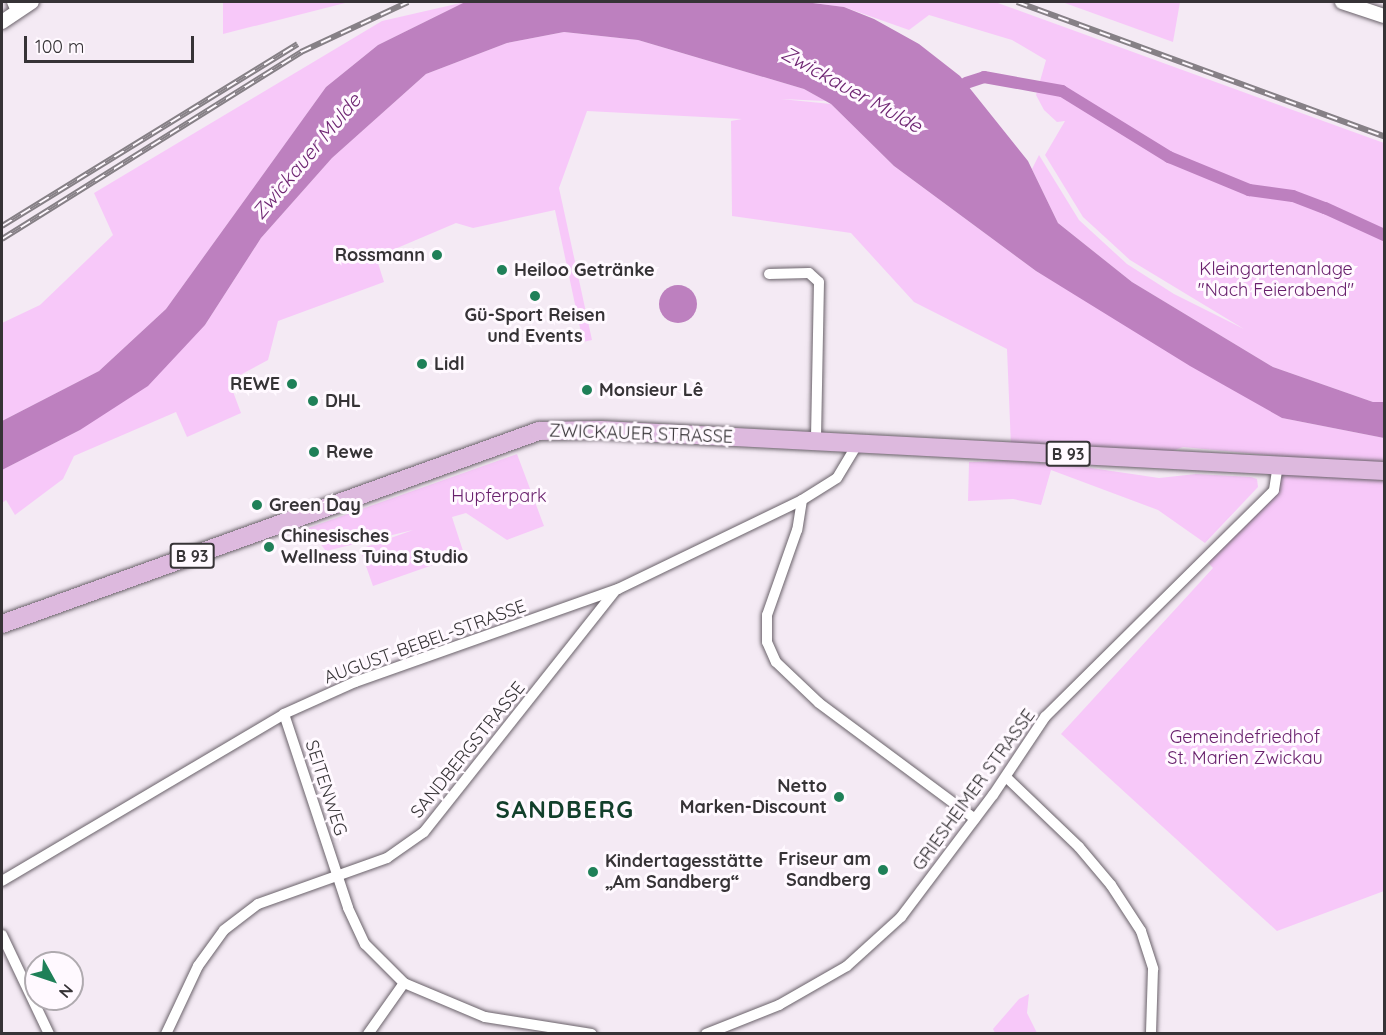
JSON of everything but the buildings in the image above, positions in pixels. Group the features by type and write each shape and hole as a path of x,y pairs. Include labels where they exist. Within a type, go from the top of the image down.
{"main road":[{"name":"ZWICKAUER STRASSE","path":"2,624 540,431 576,429 1278,465"},
{"name":"B 93","path":"1278,465 1384,471"}],"street":[{"path":"2,22 14,6 32,2"},
{"path":"1342,2 1371,6 1384,16"},
{"path":"769,274 810,273 819,282 816,441"},
{"name":"AUGUST-BEBEL-STRASSE","path":"2,881 284,714 355,682 618,589 802,500 837,478 858,443"},
{"name":"GRIESHEIMER STRASSE","path":"706,1034 779,1005 848,966 901,916 1006,777 1045,717 1274,490 1278,465"},
{"path":"802,500 797,530 767,615 767,642 776,662 819,703 975,819"},
{"name":"SANDBERGSTRASSE","path":"166,1034 198,966 224,930 258,904 336,874 387,858 424,832 618,589"},
{"name":"SEITENWEG","path":"284,714 336,874"},
{"path":"1006,777 1079,847 1111,885 1141,931 1153,969 1151,1034"},
{"path":"336,874 365,944 404,983 485,1017 592,1034"},
{"path":"2,935 49,1034"},
{"path":"368,1034 404,983"}],"green space":[{"path":"223,2 349,2 223,34"},
{"path":"465,2 378,45 326,87 166,309 99,371 2,421 2,323 40,305 113,235 94,193 382,21"},
{"name":"Kleingartenanlage \"Nach Feierabend\"","path":"805,2 995,2 1384,143 1384,402 1373,402 1273,367 1132,282 1058,223 1032,169 1039,155 1079,220 1127,264 1174,294 1244,329 1130,260 1083,217 1045,155 1065,121 1057,122 1044,110 1036,95 1046,60 1012,40 929,15 909,30 844,7"},
{"path":"1062,2 1180,2 1173,42"},
{"path":"564,32 638,40 804,89 826,101 781,99 831,104 894,166 1036,271 1282,418 1384,438 1384,466 1183,447 1164,454 1011,447 1007,349 914,302 851,233 732,216 731,121 742,119 587,111 559,188 592,340 583,342 555,210 473,228 456,223 376,257 384,282 278,321 268,360 229,381 241,413 187,437 176,412 74,456 63,479 15,515 6,500 2,503 2,470 80,430 205,325 261,238 332,158 426,74 507,43"},
{"name":"Hupferpark","path":"517,454 544,526 507,540 466,513 452,517 464,554 373,586 360,549 413,530 326,551 308,528"},
{"path":"1006,461 1071,465 1159,478 1196,474 1251,477 1257,479 1258,487 1205,543 1158,510 1051,470 1041,505 1013,499 968,501 969,462"},
{"name":"Gemeindefriedhof St. Marien Zwickau","path":"1278,465 1384,471 1384,891 1277,931 1061,734 1213,568 1201,555 1274,490"},
{"path":"1029,994 1027,1013 1037,1033 995,1033 993,1029 1019,999"}],"water":[{"name":"Zwickauer Mulde","path":"465,2 805,2 844,7 874,19 919,44 960,76 1028,161 1058,223 1132,282 1273,367 1373,402 1384,402 1384,438 1282,418 1190,366 1036,271 894,166 831,104 804,89 638,40 564,32 507,43 426,74 332,158 261,238 205,325 148,386 80,430 2,470 2,421 99,371 166,309 326,87 378,45"},
{"path":"678,285 685,286 691,291 696,297 696,311 691,317 685,322 678,323 671,322 665,317 660,311 659,304 660,297 665,291 671,286"}],"waterway":[{"path":"966,83 984,77 1062,91 1169,157 1249,190 1293,196 1384,235"}],"railway":[{"path":"2,239 301,52 408,2"},
{"path":"1017,2 1384,136"},
{"path":"2,226 298,44"}],"place":[{"name":"Rossmann","path":"437,255"},
{"name":"Heiloo Getränke","path":"502,270"},
{"name":"Gü-Sport Reisen und Events","path":"535,296"},
{"name":"Lidl","path":"422,364"},
{"name":"REWE","path":"292,384"},
{"name":"Monsieur Lê","path":"587,390"},
{"name":"DHL","path":"313,401"},
{"name":"Rewe","path":"314,452"},
{"name":"Green Day","path":"257,505"},
{"name":"Chinesisches Wellness Tuina Studio","path":"269,547"},
{"name":"Netto Marken-Discount","path":"839,797"},
{"name":"Friseur am Sandberg","path":"883,870"},
{"name":"Kindertagesstätte „Am Sandberg“","path":"593,872"}],"district":[{"name":"SANDBERG","path":"565,810"}]}
